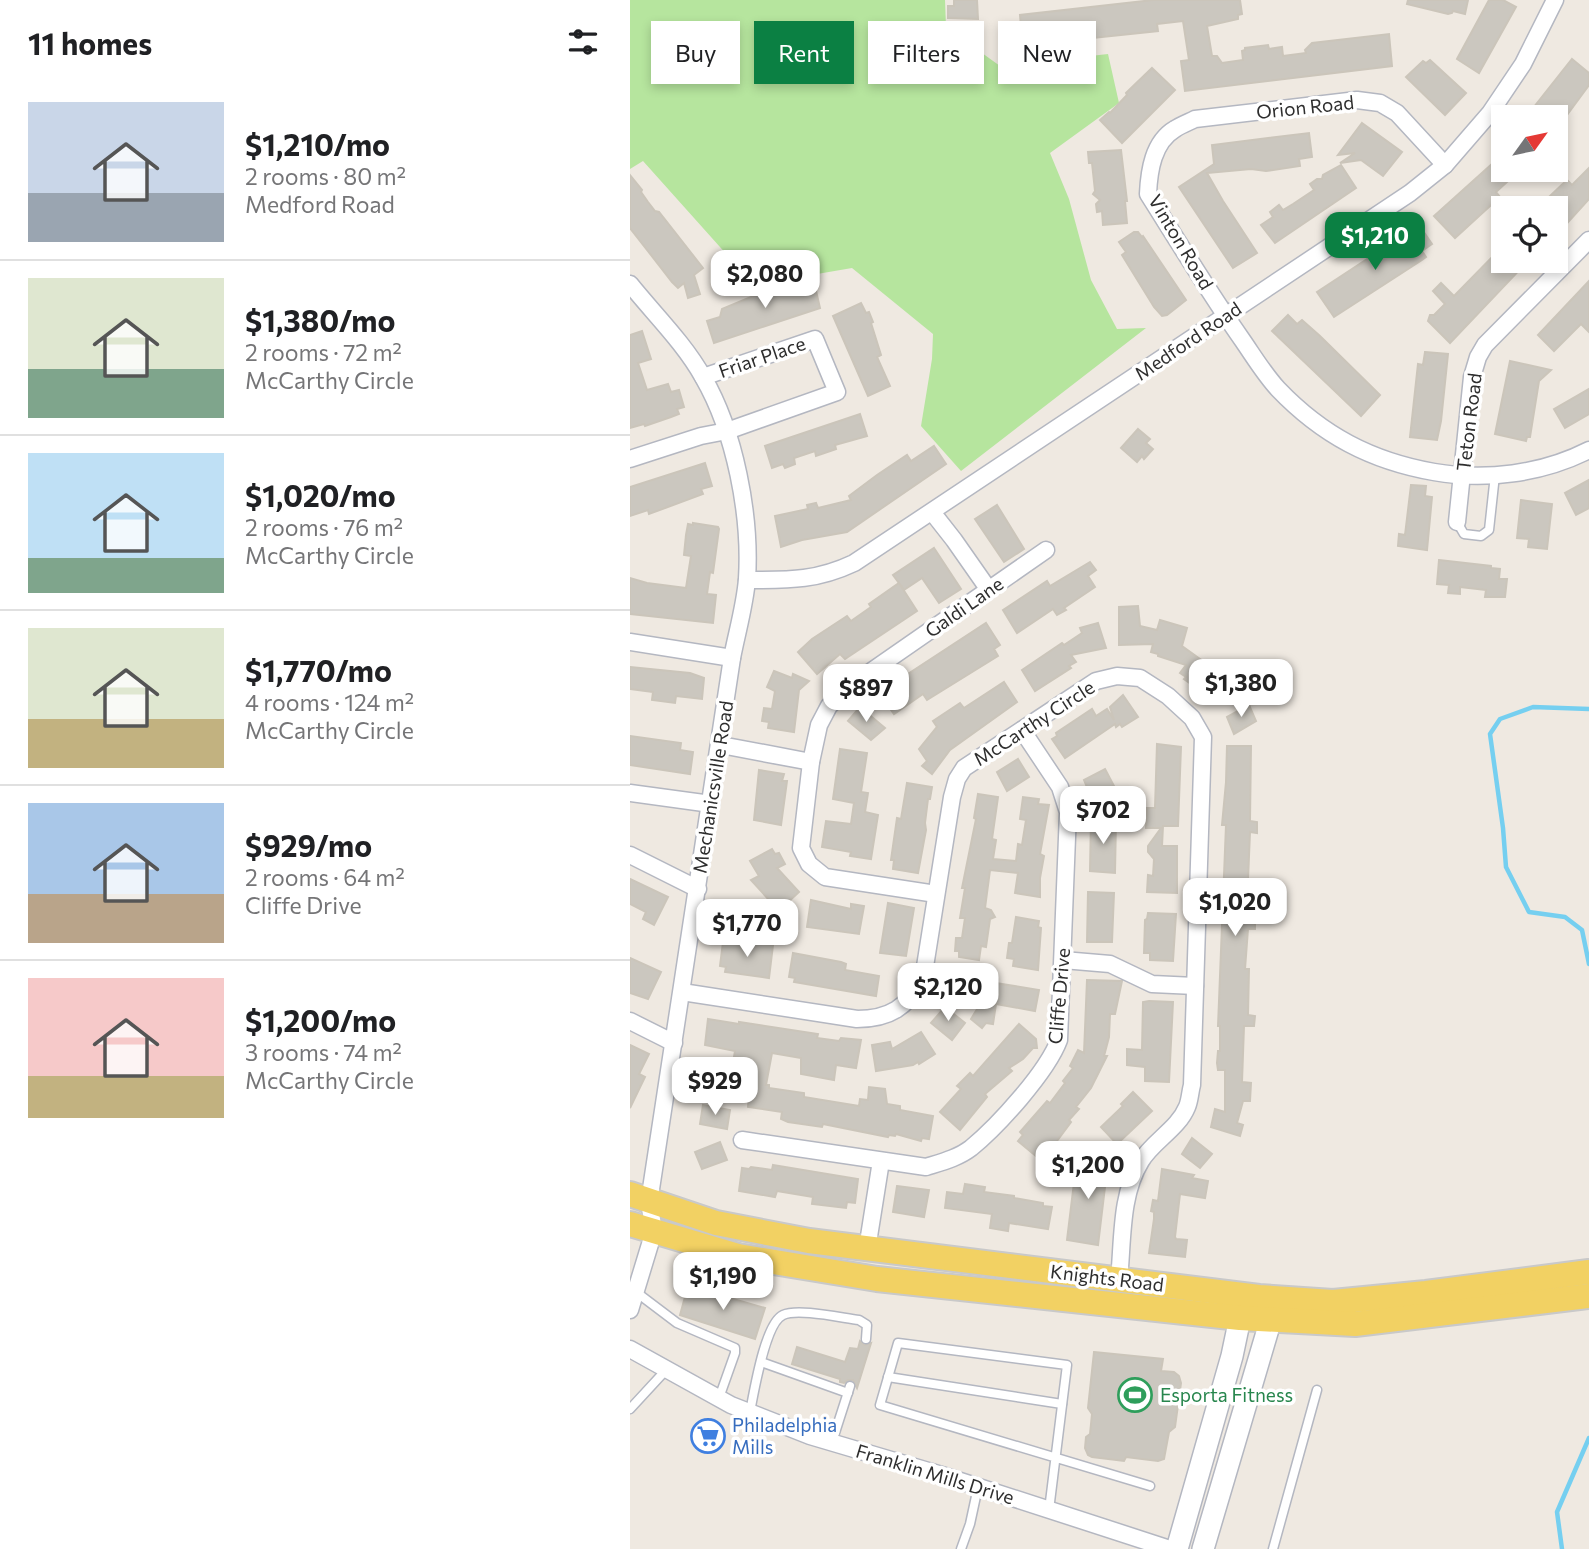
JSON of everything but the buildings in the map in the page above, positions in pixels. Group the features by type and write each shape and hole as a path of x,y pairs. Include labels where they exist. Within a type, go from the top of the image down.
{"main road":[{"name":"Knights Road","path":"640,1198 716,1223 809,1241 1259,1297 1333,1302 1589,1272"},
{"name":"Knights Road","path":"637,1230 738,1256 879,1279 1240,1318 1355,1324 1589,1296"},
{"path":"874,1250 879,1279"}],"street":[{"name":"Medford Road","path":"747,580 800,580 830,574 854,563 1409,193 1445,165 1490,113 1523,64 1555,0"},
{"name":"Orion Road","path":"1182,125 1195,119 1357,100 1380,103 1396,113 1445,165"},
{"name":"Vinton Road","path":"1182,125 1173,130 1156,150 1149,170 1148,194 1226,317 1276,387 1334,436 1367,454 1401,467 1463,477 1542,468 1589,450"},
{"name":"Teton Road","path":"1457,522 1472,377 1478,357 1485,345 1589,240"},
{"name":"Mechanicsville Road","path":"630,284 637,303 703,377 727,431 743,499 747,580 674,1043 640,1198 637,1230"},
{"name":"Friar Place","path":"630,459 701,436 727,431 837,392 816,339 703,377"},
{"path":"932,512 989,590"},
{"name":"Galdi Lane","path":"936,894 825,877 809,864 801,848 811,762 819,725 828,706 850,686 1046,550"},
{"path":"630,642 733,658"},
{"name":"McCarthy Circle","path":"682,992 857,1019 876,1019 896,1010 912,998 923,979 957,779 964,768 1096,681 1117,676 1140,678 1168,696 1192,718 1203,737 1192,1085 1187,1107 1173,1127 1143,1158 1128,1191 1119,1279"},
{"name":"Cliffe Drive","path":"742,1140 926,1167 948,1161 970,1148 1046,1067 1059,1040 1068,812 1060,787 1022,730"},
{"path":"721,745 811,762"},
{"path":"630,793 711,804"},
{"path":"630,855 698,888"},
{"path":"1063,960 1110,964 1152,984 1195,986"},
{"path":"630,1021 674,1043"},
{"path":"874,1250 881,1161"},
{"path":"630,1310 636,1292 637,1230"},
{"path":"1175,1546 1232,1356 1240,1318 1259,1297 1271,1319 1208,1548"},
{"name":"Franklin Mills Drive","path":"630,1349 719,1398 832,1442 1049,1510 1175,1546"}],"lane":[{"path":"1457,522 1464,534 1481,536 1489,530 1496,475"},
{"path":"636,1292 677,1324 734,1348 735,1353 719,1398"},
{"path":"750,1412 761,1362 775,1320 784,1314 859,1320 867,1325 866,1339"},
{"path":"1049,1510 1055,1459 1067,1365 898,1343 880,1405 1055,1459 1150,1486"},
{"path":"761,1362 849,1390 832,1442"},
{"path":"630,1409 666,1370"},
{"path":"888,1377 1062,1404"},
{"path":"1273,1549 1317,1390"},
{"path":"630,1393 640,1398"},
{"path":"961,1549 978,1487"},
{"path":"1175,1546 1208,1548"}],"green space":[{"path":"630,0 945,0 946,21 868,21 868,84 984,84 984,54 998,65 998,84 1096,84 1096,55 1108,54 1119,103 1050,153 1069,199 1091,280 1117,329 1146,328 961,471 921,426 932,359 933,334 852,268 754,285 643,161 630,169"}],"waterway":[{"path":"1589,709 1533,707 1500,719 1490,734 1506,867 1529,912 1565,917 1582,930 1589,964"},
{"path":"1562,1549 1557,1512 1589,1438"}],"place":[{"name":"Esporta Fitness","path":"1135,1395"},
{"name":"Philadelphia Mills","path":"708,1436"}]}
